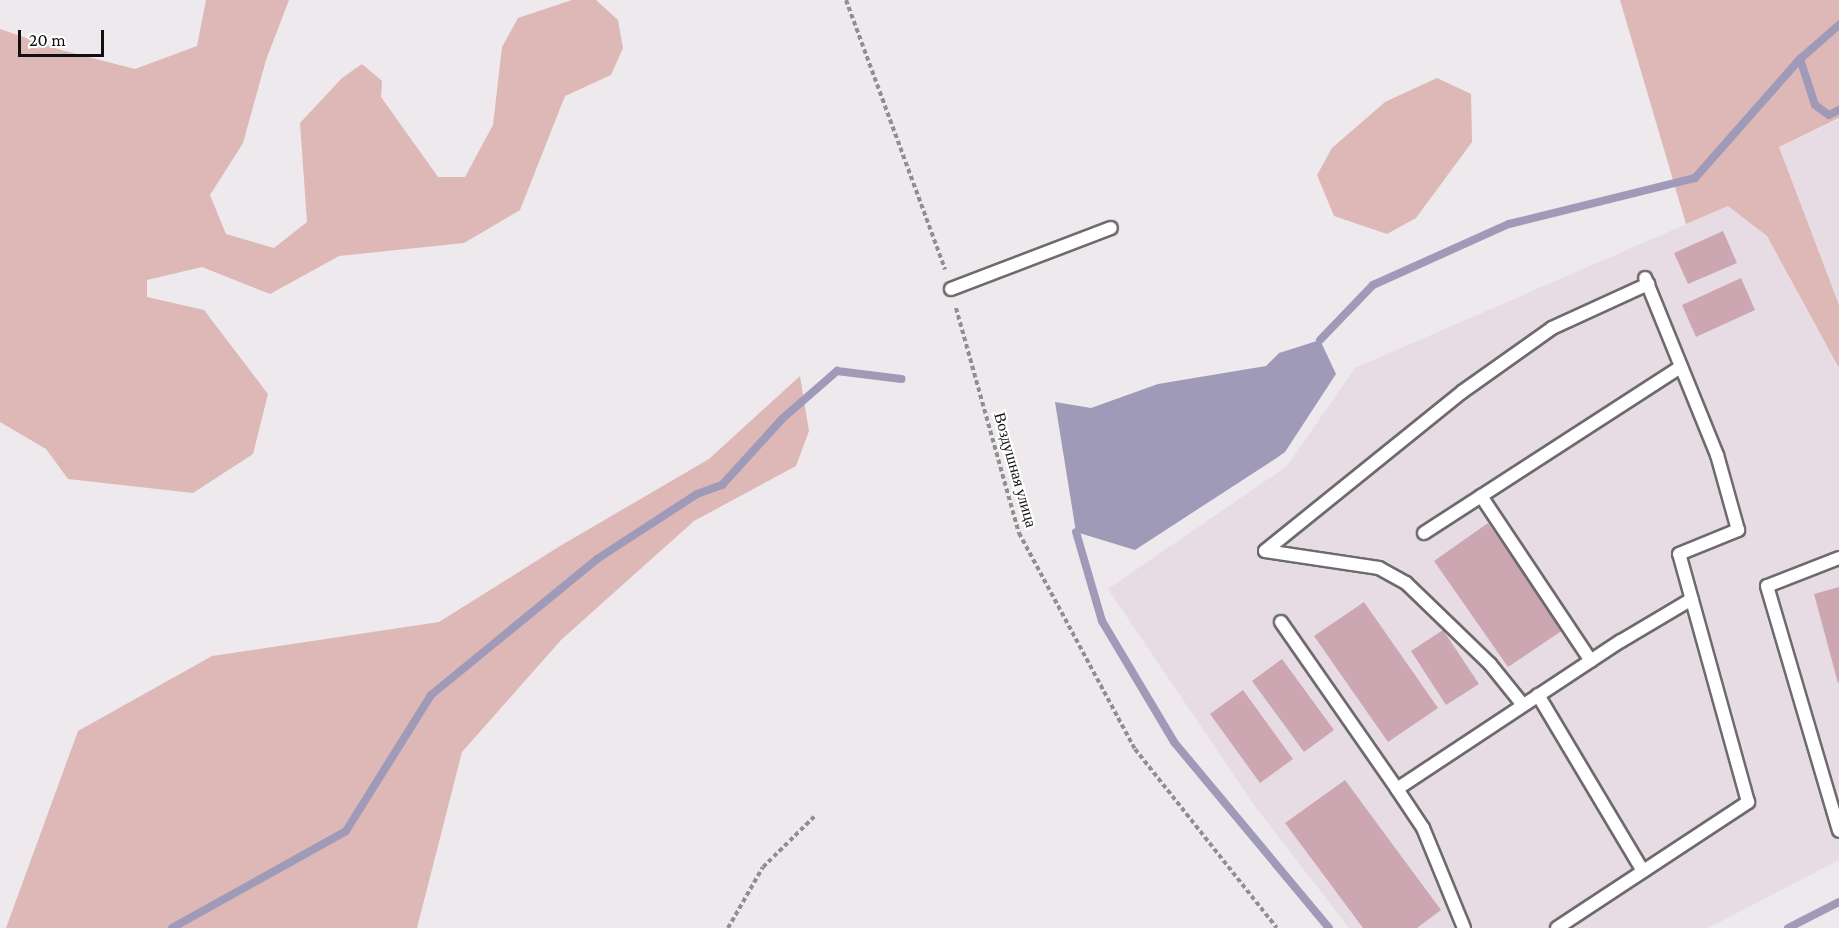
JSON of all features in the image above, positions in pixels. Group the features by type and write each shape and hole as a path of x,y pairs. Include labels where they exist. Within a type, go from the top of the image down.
{"lane":[{"path":"951,289 1111,228"},
{"path":"1523,705 1490,663 1406,583 1379,568 1265,551 1462,392 1552,328 1647,281 1717,455 1738,530 1679,554 1748,802 1557,928"},
{"path":"1424,533 1681,367"},
{"path":"1481,496 1591,661"},
{"path":"1839,558 1767,586 1839,831"},
{"path":"1397,789 1538,695 1692,599"},
{"path":"1281,622 1423,828 1464,928"},
{"path":"1538,695 1644,871"}],"path":[{"name":"Воздушная улица","path":"846,0 940,248 1019,533 1135,749 1277,928"},
{"path":"728,928 763,867 816,815"}],"shaded area":[{"path":"206,0 289,0 266,60 243,143 210,195 226,234 274,248 307,222 300,123 342,78 362,64 382,81 381,97 438,177 465,177 493,125 502,47 518,18 572,0 596,0 618,20 623,48 611,75 565,96 520,210 464,243 339,256 270,294 202,267 147,280 147,297 204,310 268,394 253,454 193,493 68,479 46,449 0,422 0,29 61,50 135,69 197,46"},
{"path":"1620,0 1839,0 1839,118 1779,147 1839,305 1839,368 1767,236 1728,206 1686,224"},
{"path":"1437,78 1471,94 1472,142 1416,218 1387,234 1334,216 1317,175 1332,148 1385,102"},
{"path":"1839,119 1839,305 1779,147"},
{"path":"1728,206 1767,236 1839,368 1839,860 1708,928 1349,928 1254,805 1108,589 1287,466 1355,368"},
{"path":"1320,340 1336,374 1285,452 1135,550 1076,532 1055,402 1091,408 1158,384 1266,366 1279,353"},
{"path":"800,376 809,431 796,466 694,521 561,640 462,752 417,928 6,928 78,731 212,656 439,622 560,546 709,459"}],"building":[{"path":"1723,231 1737,263 1688,284 1674,253"},
{"path":"1741,278 1755,310 1696,337 1682,305"},
{"path":"1488,523 1563,630 1508,667 1434,561"},
{"path":"1839,587 1839,682 1838,683 1814,594"},
{"path":"1364,602 1438,708 1388,742 1314,636"},
{"path":"1443,630 1479,684 1446,705 1411,651"},
{"path":"1282,659 1334,730 1304,752 1252,681"},
{"path":"1243,690 1293,759 1260,783 1210,714"},
{"path":"1345,780 1441,910 1417,928 1363,928 1285,823"}],"waterway":[{"path":"1320,340 1373,285 1509,224 1695,178 1800,59 1839,25"},
{"path":"1800,59 1815,105 1829,115 1839,110"},
{"path":"172,928 346,831 431,695 597,559 697,494 722,485 783,418 837,371 902,379"},
{"path":"1076,532 1102,621 1174,742 1329,928"},
{"path":"1788,928 1839,902"}]}
